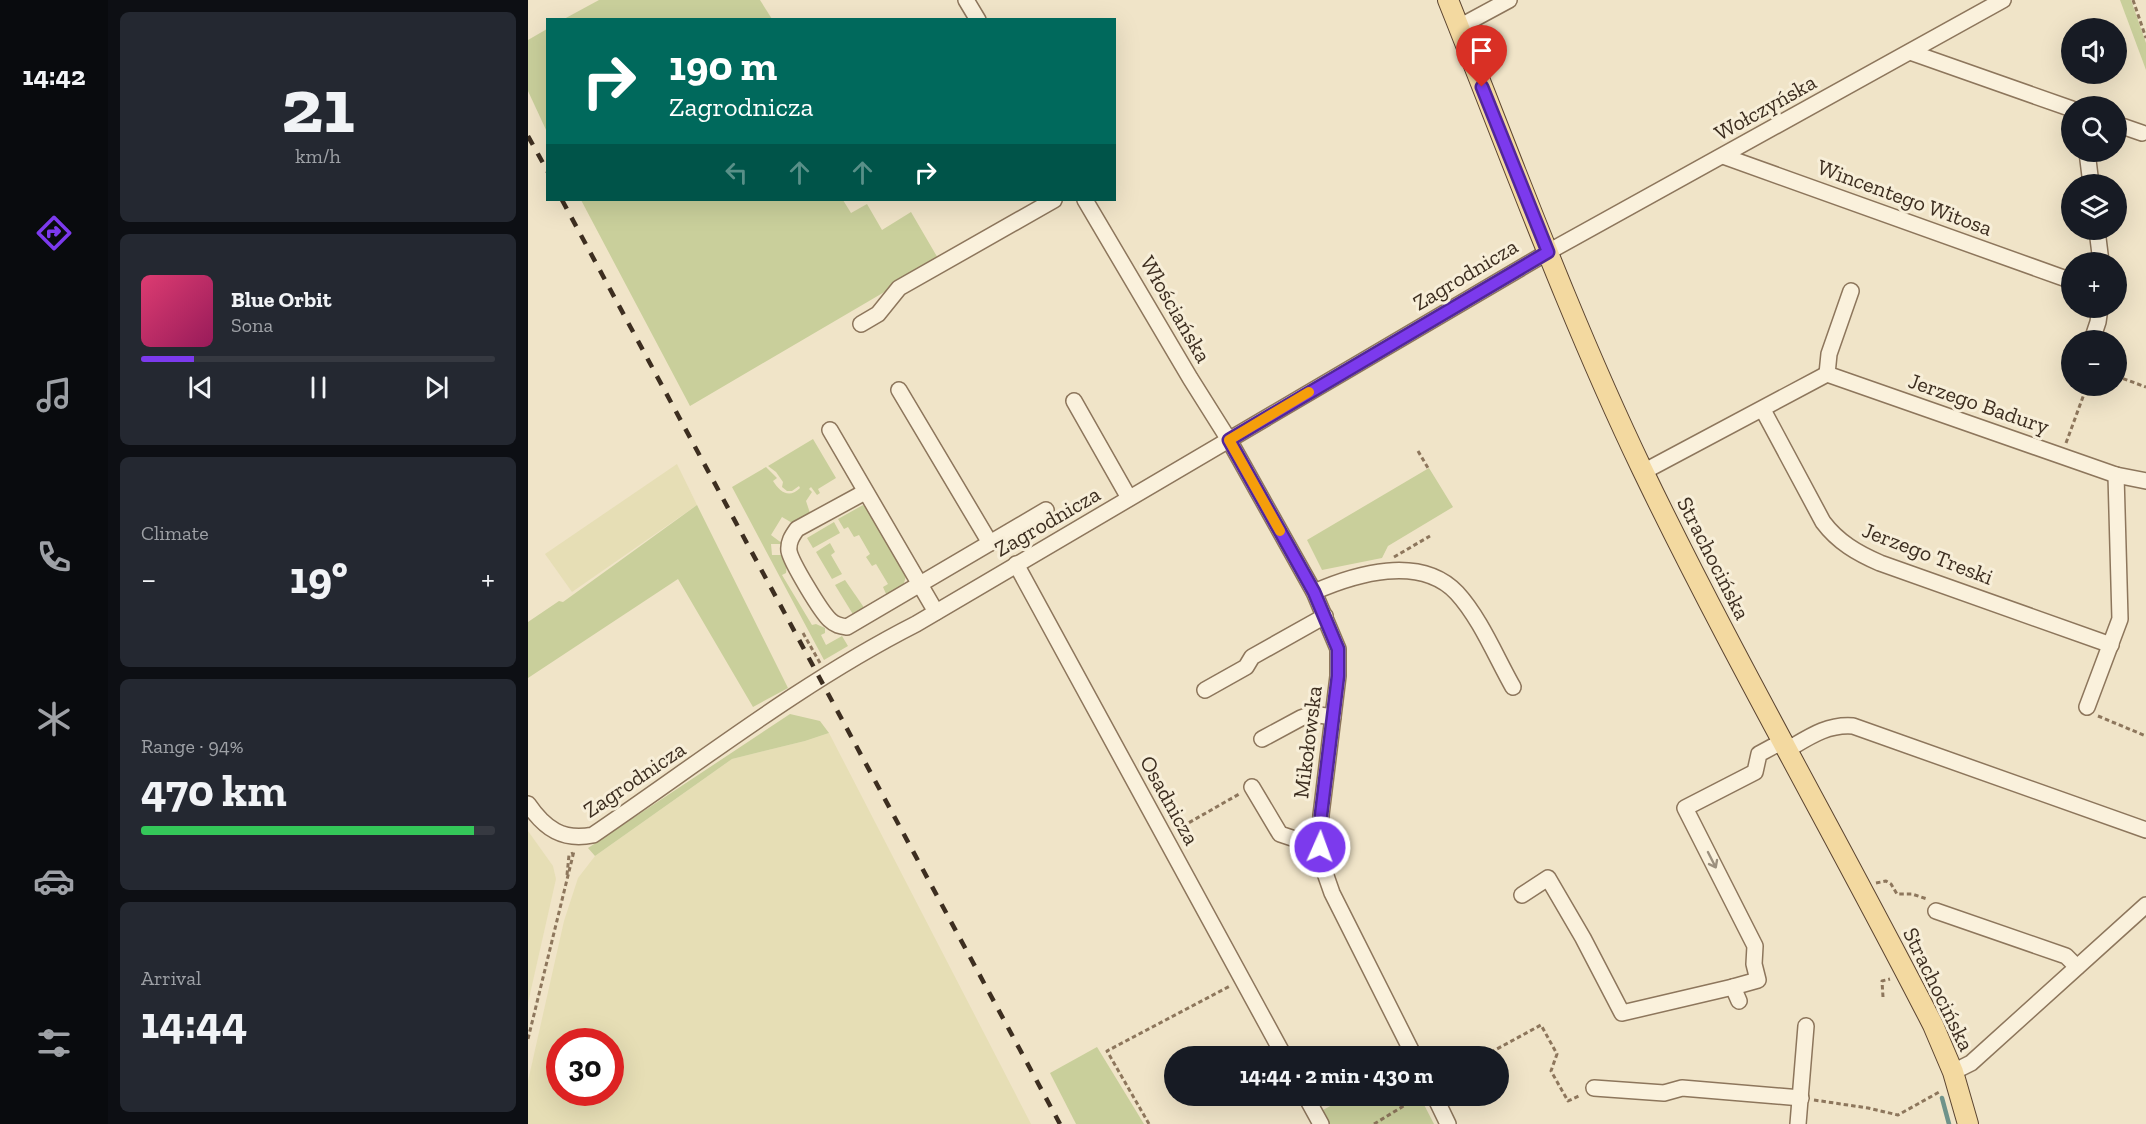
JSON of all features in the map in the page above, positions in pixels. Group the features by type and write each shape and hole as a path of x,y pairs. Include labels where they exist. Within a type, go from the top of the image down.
{"main road":[{"name":"Strachocińska","path":"1448,0 1548,252 1643,472 1933,1025 1949,1080 1968,1124"}],"street":[{"path":"966,0 977,18"},
{"path":"1459,27 1509,0"},
{"name":"Wołczyńska","path":"1548,252 2003,0"},
{"path":"1910,52 2061,105"},
{"path":"2127,128 2142,133"},
{"name":"Wincentego Witosa","path":"1723,156 2061,277"},
{"path":"861,324 878,315 899,288 1052,201"},
{"name":"Włościańska","path":"1086,201 1229,440"},
{"name":"Zagrodnicza","path":"575,846 817,681 880,642 936,612 1548,252"},
{"path":"1643,472 1827,374 1829,354 1851,291"},
{"name":"Jerzego Badury","path":"1827,374 2116,475 2146,481"},
{"path":"899,390 990,543"},
{"path":"1074,401 1129,498"},
{"name":"Jerzego Treski","path":"1763,410 1822,522 1845,545 1880,563 2111,645"},
{"path":"830,430 936,612"},
{"name":"Mikołowska","path":"1229,440 1314,592 1338,649 1338,676 1321,815 1320,842 1325,873 1332,893 1409,1046"},
{"path":"2087,707 2120,619 2116,475"},
{"path":"865,492 796,529 790,537 790,554 821,610 831,622 847,627 1046,510"},
{"name":"Osadnicza","path":"1016,564 1278,1046"},
{"path":"1314,592 1334,583 1392,570 1415,572 1437,579 1455,591 1470,610 1513,687"},
{"path":"1205,690 1246,667 1252,657 1325,616"},
{"path":"1262,739 1312,714 1333,717"},
{"path":"1522,895 1548,878 1583,938 1622,1013 1736,994 1758,980 1754,964 1755,946 1685,808 1755,772 1759,754 1840,725 1853,726 2146,830"},
{"path":"1252,787 1280,834 1298,840 1320,842"},
{"path":"528,804 542,822 575,846"},
{"path":"1949,1080 1971,1063 2146,905"},
{"path":"1936,911 2066,956 2077,967"},
{"path":"1798,1124 1806,1026"},
{"path":"1594,1088 1664,1093 1682,1088 1801,1098"},
{"path":"1311,1106 1321,1124"},
{"path":"1439,1106 1448,1124"}],"path":[{"path":"2133,0 2146,38"},
{"path":"2127,380 2146,387"},
{"path":"2062,456 2083,396"},
{"path":"1418,451 1428,468"},
{"path":"1392,570 1394,556 1430,536"},
{"path":"2087,707 2093,715 2146,736"},
{"path":"1164,837 1252,787"},
{"path":"528,1039 575,846"},
{"path":"1864,893 1877,883 1886,881 1891,884 1897,894 1912,894 1933,901 1936,911"},
{"path":"1882,997 1882,981 1890,979"},
{"path":"1149,1124 1107,1051 1242,980"},
{"path":"1502,1046 1541,1025 1557,1054 1551,1071 1568,1101 1594,1088"},
{"path":"1801,1098 1868,1107 1898,1115 1949,1080"},
{"path":"1374,1124 1404,1106"}],"shaded area":[{"path":"677,464 697,505 572,592 545,554"},
{"path":"829,733 1031,1124 528,1124 528,1081 564,921 578,878 595,856 732,759"},
{"path":"528,831 553,866 556,879 528,1003"}],"green space":[{"path":"599,0 760,0 771,18 566,18"},
{"path":"2120,0 2131,0 2146,43 2146,70 2127,18"},
{"path":"546,30 546,130 528,91 528,40"},
{"path":"582,201 844,201 851,213 867,204 882,230 911,212 939,260 690,406"},
{"path":"813,439 836,478 818,489 820,493 817,495 811,487 809,489 812,492 806,501 810,513 794,524 782,517 771,535 783,544 771,544 772,555 784,555 787,563 786,573 782,575 812,625 816,624 825,628 825,633 821,635 826,645 842,636 848,646 824,660 732,487 766,467 777,478 773,481 782,491 788,494 796,491 800,488 799,486 792,491 787,491 782,487 783,482 768,466"},
{"path":"1429,468 1453,507 1388,546 1382,558 1322,570 1307,540"},
{"path":"697,505 788,688 753,707 678,579 528,678 528,622 559,601 563,602"},
{"path":"863,505 868,509 906,576 903,587 887,596 883,587 888,584 876,564 872,566 866,557 870,554 859,535 854,537 848,527 844,529 838,519"},
{"path":"834,522 840,533 813,548 807,538"},
{"path":"830,543 835,552 831,555 842,574 832,579 816,552"},
{"path":"845,580 865,609 854,616 835,585"},
{"path":"790,714 820,721 829,733 732,759 595,856 588,848"},
{"path":"1097,1047 1144,1124 1076,1124 1050,1073"},
{"path":"1330,1106 1425,1106 1434,1124 1327,1124 1321,1111"}],"waterway":[{"path":"1942,1098 1949,1124"}],"railway":[{"path":"528,136 546,168"},
{"path":"563,201 1060,1124"}],"slow traffic":[{"path":"1280,531 1229,440 1309,392"}],"route":[{"path":"1320,847 1321,815 1338,676 1338,649 1314,592 1229,440 1548,252 1482,87"}]}
